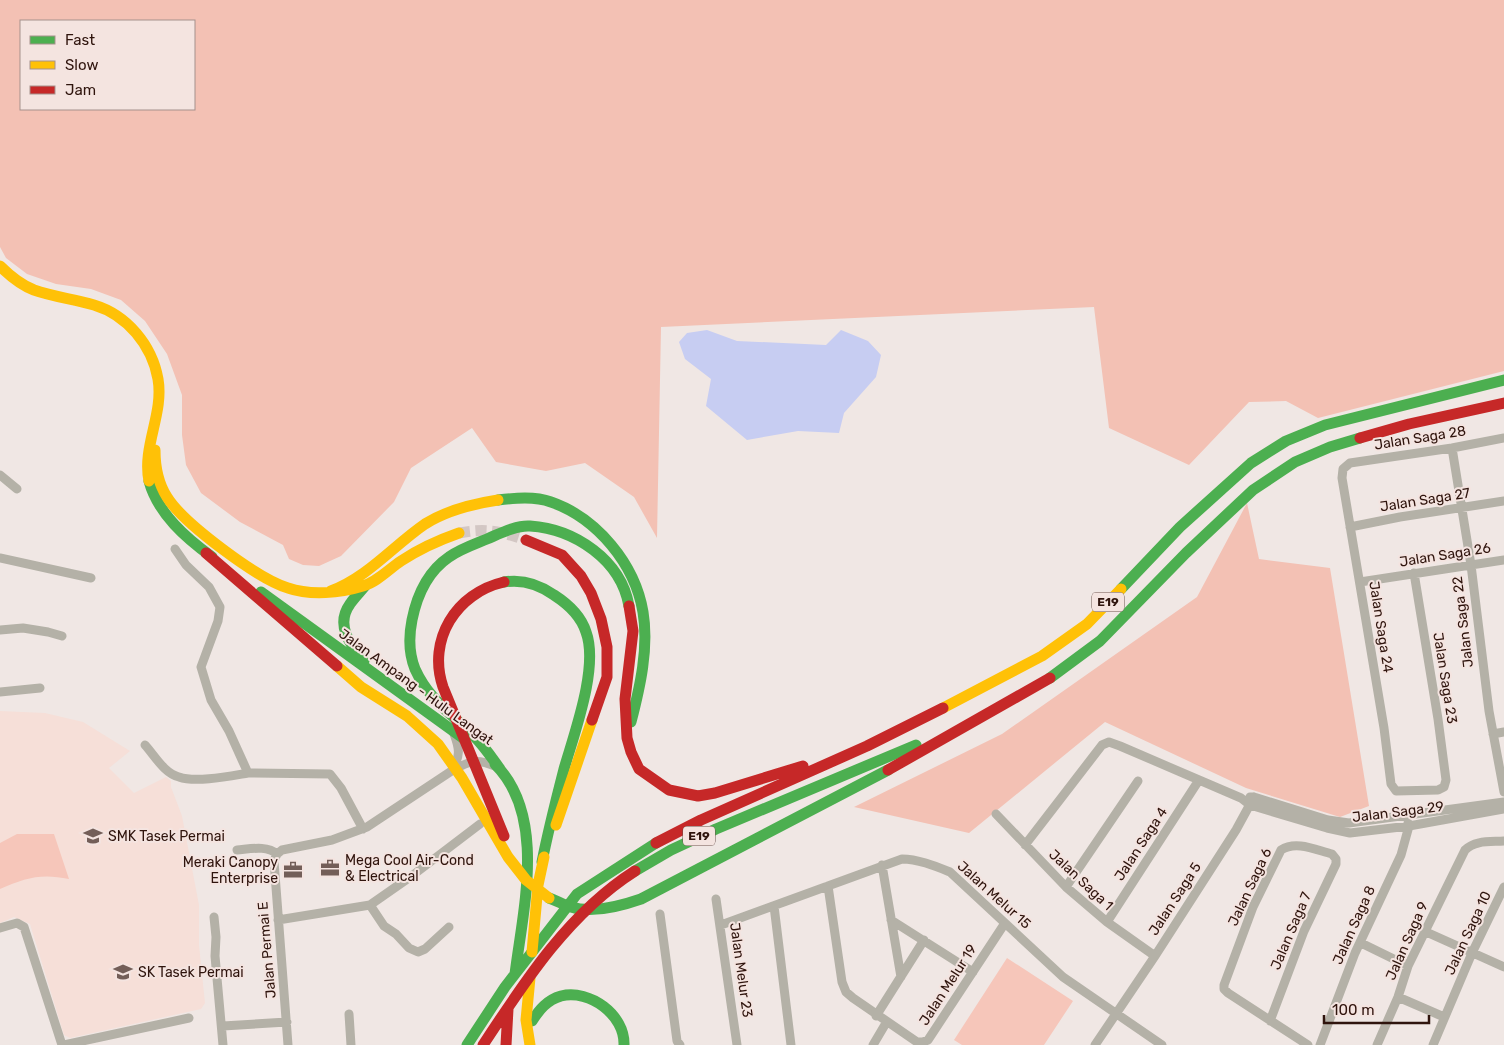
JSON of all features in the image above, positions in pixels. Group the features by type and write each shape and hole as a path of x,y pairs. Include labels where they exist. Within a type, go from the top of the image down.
{"main road":[{"name":"Jalan Ampang - Hulu Langat","path":"0,266 9,275 40,292 84,301 111,310 132,327 147,349 158,374 159,405 148,455 147,472 161,506 186,536 206,553 320,636 453,730 500,769 518,799 527,833 529,862 514,976 507,1012 506,1039"},
{"name":"E19","path":"467,1045 505,987 577,894 623,863 662,839 867,746 972,694 1042,656 1088,624 1180,527 1251,463 1286,441 1325,425 1504,380"},
{"name":"E19","path":"483,1045 516,996 560,939 589,906 630,873 668,851 707,832 982,717 1050,678 1100,641 1186,553 1253,490 1295,462 1330,447 1409,424 1504,403"},
{"name":"Jalan Ampang - Hulu Langat","path":"154,424 155,462 160,484 170,502 186,519 258,573 288,588 331,591 366,586 403,559 437,540 459,533"},
{"path":"331,591 354,581 433,519 455,509 519,498 550,501 593,526 612,545 633,579 643,612 644,652 636,702 627,738"},
{"path":"500,769 475,737 429,694 414,667 410,635 416,600 427,579 449,558 504,532 529,526 558,532 590,546 613,568 627,596 634,631 625,699 627,738 639,769 655,782 680,794 698,796 715,793 867,746"},
{"path":"526,540 562,555 581,576 591,593 601,619 607,647 607,677 542,862"},
{"path":"206,553 361,687 396,708 434,738 464,780 500,847 511,859 520,874 542,895 560,904 581,910 603,910 641,900 858,787 982,717"},
{"path":"511,859 506,840 464,741 442,681 438,664 440,644 446,624 466,599 478,591 495,584 510,581 532,584 557,595 570,606 582,622 589,642 589,663 580,713 548,825 538,885 526,1020 530,1045"},
{"path":"366,586 346,611 343,627 350,645 377,675"},
{"path":"532,1022 544,1004 562,995 578,995 594,999 607,1009 618,1022 625,1040 624,1045"}],"street":[{"name":"Jalan Saga 28","path":"1343,469 1350,463 1452,448 1504,438"},
{"name":"Jalan Saga 22","path":"1452,448 1471,564 1480,650 1504,792"},
{"name":"Jalan Saga 24","path":"1343,469 1342,478 1392,789"},
{"path":"0,475 17,489"},
{"name":"Jalan Saga 27","path":"1350,527 1400,517 1504,501"},
{"path":"175,549 186,565 209,587 220,607 218,621 201,667 211,700 229,731 248,773"},
{"path":"0,558 91,578"},
{"name":"Jalan Saga 26","path":"1360,582 1504,560"},
{"name":"Jalan Saga 23","path":"1392,789 1396,791 1438,790 1444,787 1446,780 1414,574"},
{"path":"0,630 22,628 62,636"},
{"path":"0,692 40,688"},
{"path":"453,730 458,745 459,757 453,770"},
{"path":"1493,734 1504,732"},
{"name":"Jalan Saga 29","path":"1025,845 1102,744 1109,742 1241,798 1328,820 1349,823 1504,802"},
{"path":"145,745 165,768 179,777 198,779 248,773 330,774 341,788 363,829"},
{"path":"237,850 263,849 277,854 282,850 332,840 363,829 453,770 467,763 482,761 500,769"},
{"name":"Jalan Saga 4","path":"1107,922 1199,780"},
{"path":"1066,887 1138,781"},
{"name":"Jalan Saga 29","path":"1252,801 1327,828 1350,833 1409,826 1504,809"},
{"name":"Jalan Saga 5","path":"1095,1045 1155,956 1236,830 1252,801"},
{"name":"Jalan Saga 1","path":"996,814 1066,887 1107,922 1155,956"},
{"path":"1406,816 1409,826"},
{"path":"278,920 370,905 480,824"},
{"name":"Jalan Saga 8","path":"1320,1045 1355,953 1401,855 1409,826"},
{"name":"Jalan Saga 9","path":"1377,1045 1398,997 1408,966 1465,850 1475,843 1504,841"},
{"name":"Jalan Saga 6","path":"1270,1021 1228,994 1224,989 1224,985 1254,907 1281,850 1295,845 1332,854"},
{"name":"Jalan Permai E","path":"277,854 274,861 288,1045"},
{"name":"Jalan Saga 7","path":"1270,1021 1304,931 1336,864 1336,859 1332,854"},
{"name":"Jalan Melur 15","path":"721,925 882,865 902,859 910,859 950,872 1063,977 1162,1045"},
{"path":"882,865 900,977"},
{"name":"Jalan Melur 19","path":"828,886 842,982 846,992 876,1016 917,1042 928,1040 1005,923"},
{"name":"Jalan Saga 10","path":"1432,1045 1472,953 1504,887"},
{"name":"Jalan Melur 23","path":"716,899 737,1045"},
{"path":"370,905 384,926 396,934 409,948 418,952 425,949 449,927"},
{"path":"774,906 791,1045"},
{"path":"660,914 677,1041 680,1045"},
{"path":"214,917 215,956 223,1045"},
{"path":"891,920 973,972"},
{"path":"0,928 17,923 24,927 63,1045 189,1018"},
{"path":"1424,931 1504,967"},
{"path":"876,1016 924,940"},
{"path":"1361,943 1408,966"},
{"path":"1398,997 1444,1017"},
{"path":"349,1014 352,1045"},
{"path":"1270,1021 1308,1045"},
{"path":"222,1026 287,1022"},
{"path":"873,1045 886,1023"}],"shaded area":[{"path":"0,0 1504,0 1504,371 1318,418 1286,401 1249,402 1189,465 1109,428 1094,307 661,327 657,538 634,497 585,463 546,471 496,462 472,428 411,468 394,502 341,556 319,566 303,565 289,559 283,545 240,522 201,493 186,465 182,435 182,395 167,354 145,321 121,300 91,289 56,284 27,274 6,258 0,247"},
{"path":"1247,503 1259,559 1330,568 1369,806 1340,817 1246,788 1105,722 969,833 854,807 1002,734 1197,597"},
{"path":"0,711 45,713 83,722 130,751 109,768 134,793 166,777 171,781 171,787 182,816 199,905 199,945 205,1003 201,1009 70,1038 64,1035 30,924 14,917 0,923"},
{"path":"17,834 54,834 69,879 50,876 33,878 0,889 0,843"},
{"path":"1007,958 1073,1001 1044,1045 962,1045 954,1040"}],"water":[{"path":"707,330 737,341 826,345 841,330 868,341 881,355 876,377 844,413 839,433 798,431 747,440 706,406 711,379 685,359 679,342 687,333"}],"tunnel":[{"path":"459,533 493,531 526,540"}],"traffic: fast":[{"path":"1121,589 1180,527 1251,463 1286,441 1325,425 1504,380"},
{"path":"1050,678 1100,641 1186,553 1253,490 1295,462 1330,447 1360,438"},
{"path":"149,481 153,493 166,515 192,542 212,557"},
{"path":"498,500 532,498 551,502 568,509 598,531 623,560 639,594 645,626 643,667 631,722"},
{"path":"500,769 478,740 434,698 415,669 411,651 411,626 420,593 429,577 449,557 508,530 525,526 547,528 579,541 606,561 624,589 629,606"},
{"path":"504,582 517,581 543,588 569,606 584,626 589,646 589,663 584,700 564,769 542,862"},
{"path":"364,661 349,641 344,627 344,620 350,604 365,586"},
{"path":"261,592 463,738"},
{"path":"635,871 671,850 716,829 916,745"},
{"path":"495,764 511,785 521,810 526,836 528,864 526,893 515,974"},
{"path":"549,898 571,907 588,910 616,906 641,899 888,770"},
{"path":"467,1045 505,987 577,894 656,843"},
{"path":"532,1021 544,1006 556,998 572,995 583,996 604,1007 612,1014 623,1034 624,1045"}],"traffic: slow":[{"path":"0,266 16,280 34,290 94,305 106,310 127,324 144,343 155,366 159,392 148,455 149,481"},
{"path":"155,450 161,486 167,497 188,521 241,562 275,583 288,588 306,592 326,593 363,586 415,553 459,533"},
{"path":"331,591 357,578 433,519 460,508 498,500"},
{"path":"943,708 1042,656 1087,624 1121,589"},
{"path":"337,666 361,687 407,716 438,744 462,778 508,857 526,880 549,898"},
{"path":"556,825 592,720"},
{"path":"532,952 538,885 544,857"},
{"path":"530,978 526,1020 530,1045"}],"traffic: jam":[{"path":"1360,438 1409,424 1504,403"},
{"path":"526,540 562,555 581,576 591,593 601,619 607,647 607,677 592,720"},
{"path":"206,553 337,666"},
{"path":"504,582 472,596 459,608 443,636 439,652 439,669 443,687 504,836"},
{"path":"629,606 633,631 625,699 627,738 639,769 669,790 698,796 715,793 803,766"},
{"path":"888,770 1050,678"},
{"path":"656,843 701,820 867,746 943,708"},
{"path":"483,1045 532,973 569,928 589,907 635,871"},
{"path":"506,1045 508,1009"}],"place":[{"name":"SMK Tasek Permai","path":"93,836"},
{"name":"Mega Cool Air-Cond & Electrical","path":"330,868"},
{"name":"Meraki Canopy Enterprise","path":"293,870"},
{"name":"SK Tasek Permai","path":"123,972"}]}
